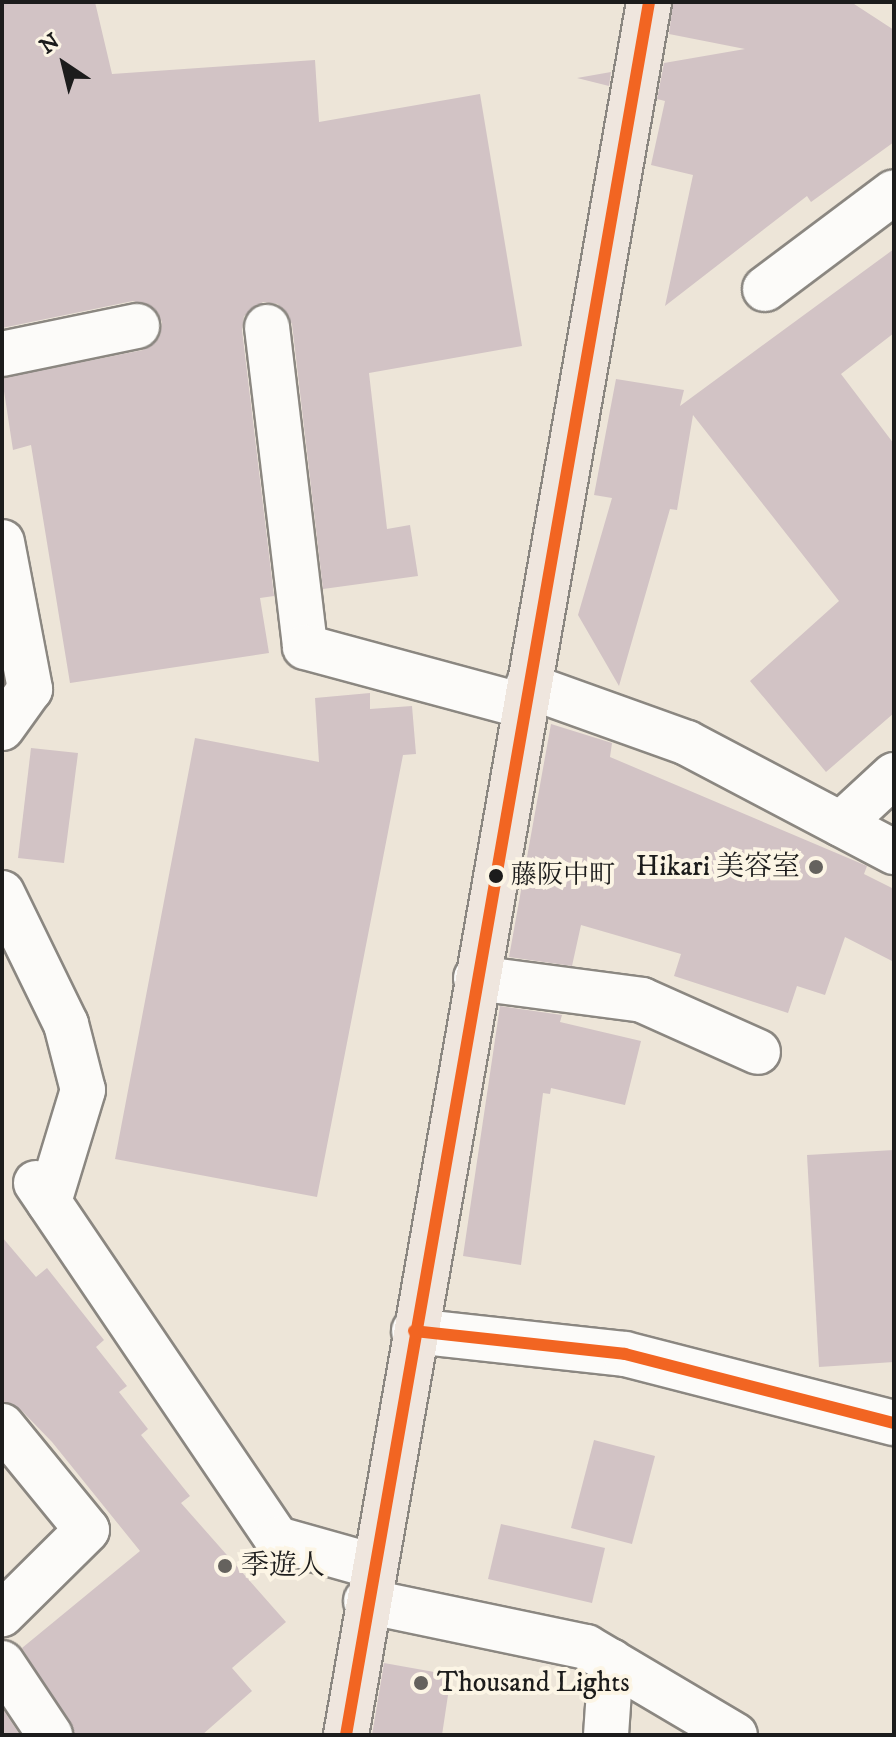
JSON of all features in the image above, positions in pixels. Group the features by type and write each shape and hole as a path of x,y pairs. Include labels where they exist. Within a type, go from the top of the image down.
{"main road":[{"path":"346,1735 414,1331 649,2"}],"street":[{"path":"765,289 894,192"},
{"path":"2,354 137,326"},
{"path":"267,327 305,647 526,696 687,743 894,852"},
{"path":"2,542 30,689 2,728"},
{"path":"841,824 894,775"},
{"path":"2,893 66,1024 83,1090 42,1192 277,1539 370,1583 586,1647 735,1735"},
{"path":"476,978 642,1000 758,1052"},
{"path":"414,1331 625,1354 894,1423"},
{"path":"2,1426 87,1530 2,1614"},
{"path":"606,1735 611,1661"},
{"path":"2,1663 50,1735"}],"building":[{"path":"2,2 95,2 112,74 315,60 319,122 480,94 522,346 369,373 387,529 410,525 418,576 323,589 292,324 278,304 263,302 244,316 242,330 274,596 260,598 269,653 70,683 31,445 13,450 2,378 143,350 160,335 162,322 155,309 133,301 2,328"},
{"path":"673,2 851,2 894,30 894,142 811,202 807,196 665,306 693,175 651,165 665,101 657,99 664,63 745,49 669,34"},
{"path":"611,72 609,86 577,78"},
{"path":"894,249 894,333 841,374 894,444 894,713 826,772 750,681 839,601 693,415 677,510 670,509 619,686 578,615 612,498 594,495 616,379 684,390 680,406"},
{"path":"370,693 370,709 412,706 416,754 403,755 317,1197 115,1159 195,738 319,762 315,698"},
{"path":"551,724 612,743 610,757 867,866 864,874 894,889 894,962 845,937 825,995 797,986 788,1013 674,976 681,954 581,925 572,966 509,957"},
{"path":"31,748 78,753 64,863 18,858"},
{"path":"500,1006 562,1015 560,1022 641,1041 625,1105 551,1088 550,1094 543,1093 521,1265 463,1256"},
{"path":"894,1150 894,1362 819,1367 807,1155"},
{"path":"2,1237 36,1277 47,1268 104,1340 96,1347 127,1386 119,1392 148,1429 141,1435 190,1496 181,1503 286,1622 232,1668 252,1691 202,1735 75,1735 22,1648 140,1551 52,1442 21,1410 2,1402"},
{"path":"594,1440 655,1456 632,1544 571,1528"},
{"path":"501,1524 605,1548 592,1603 488,1579"},
{"path":"384,1663 451,1675 442,1735 372,1735"},
{"path":"2,1708 20,1735 2,1735"}],"transit line":[{"path":"346,1735 649,2"},
{"path":"414,1331 625,1354 894,1423"}],"place":[{"name":"Hikari 美容室","path":"816,867"},
{"name":"藤阪中町","path":"496,876"},
{"name":"季遊人","path":"225,1566"},
{"name":"Thousand Lights","path":"421,1683"}]}
